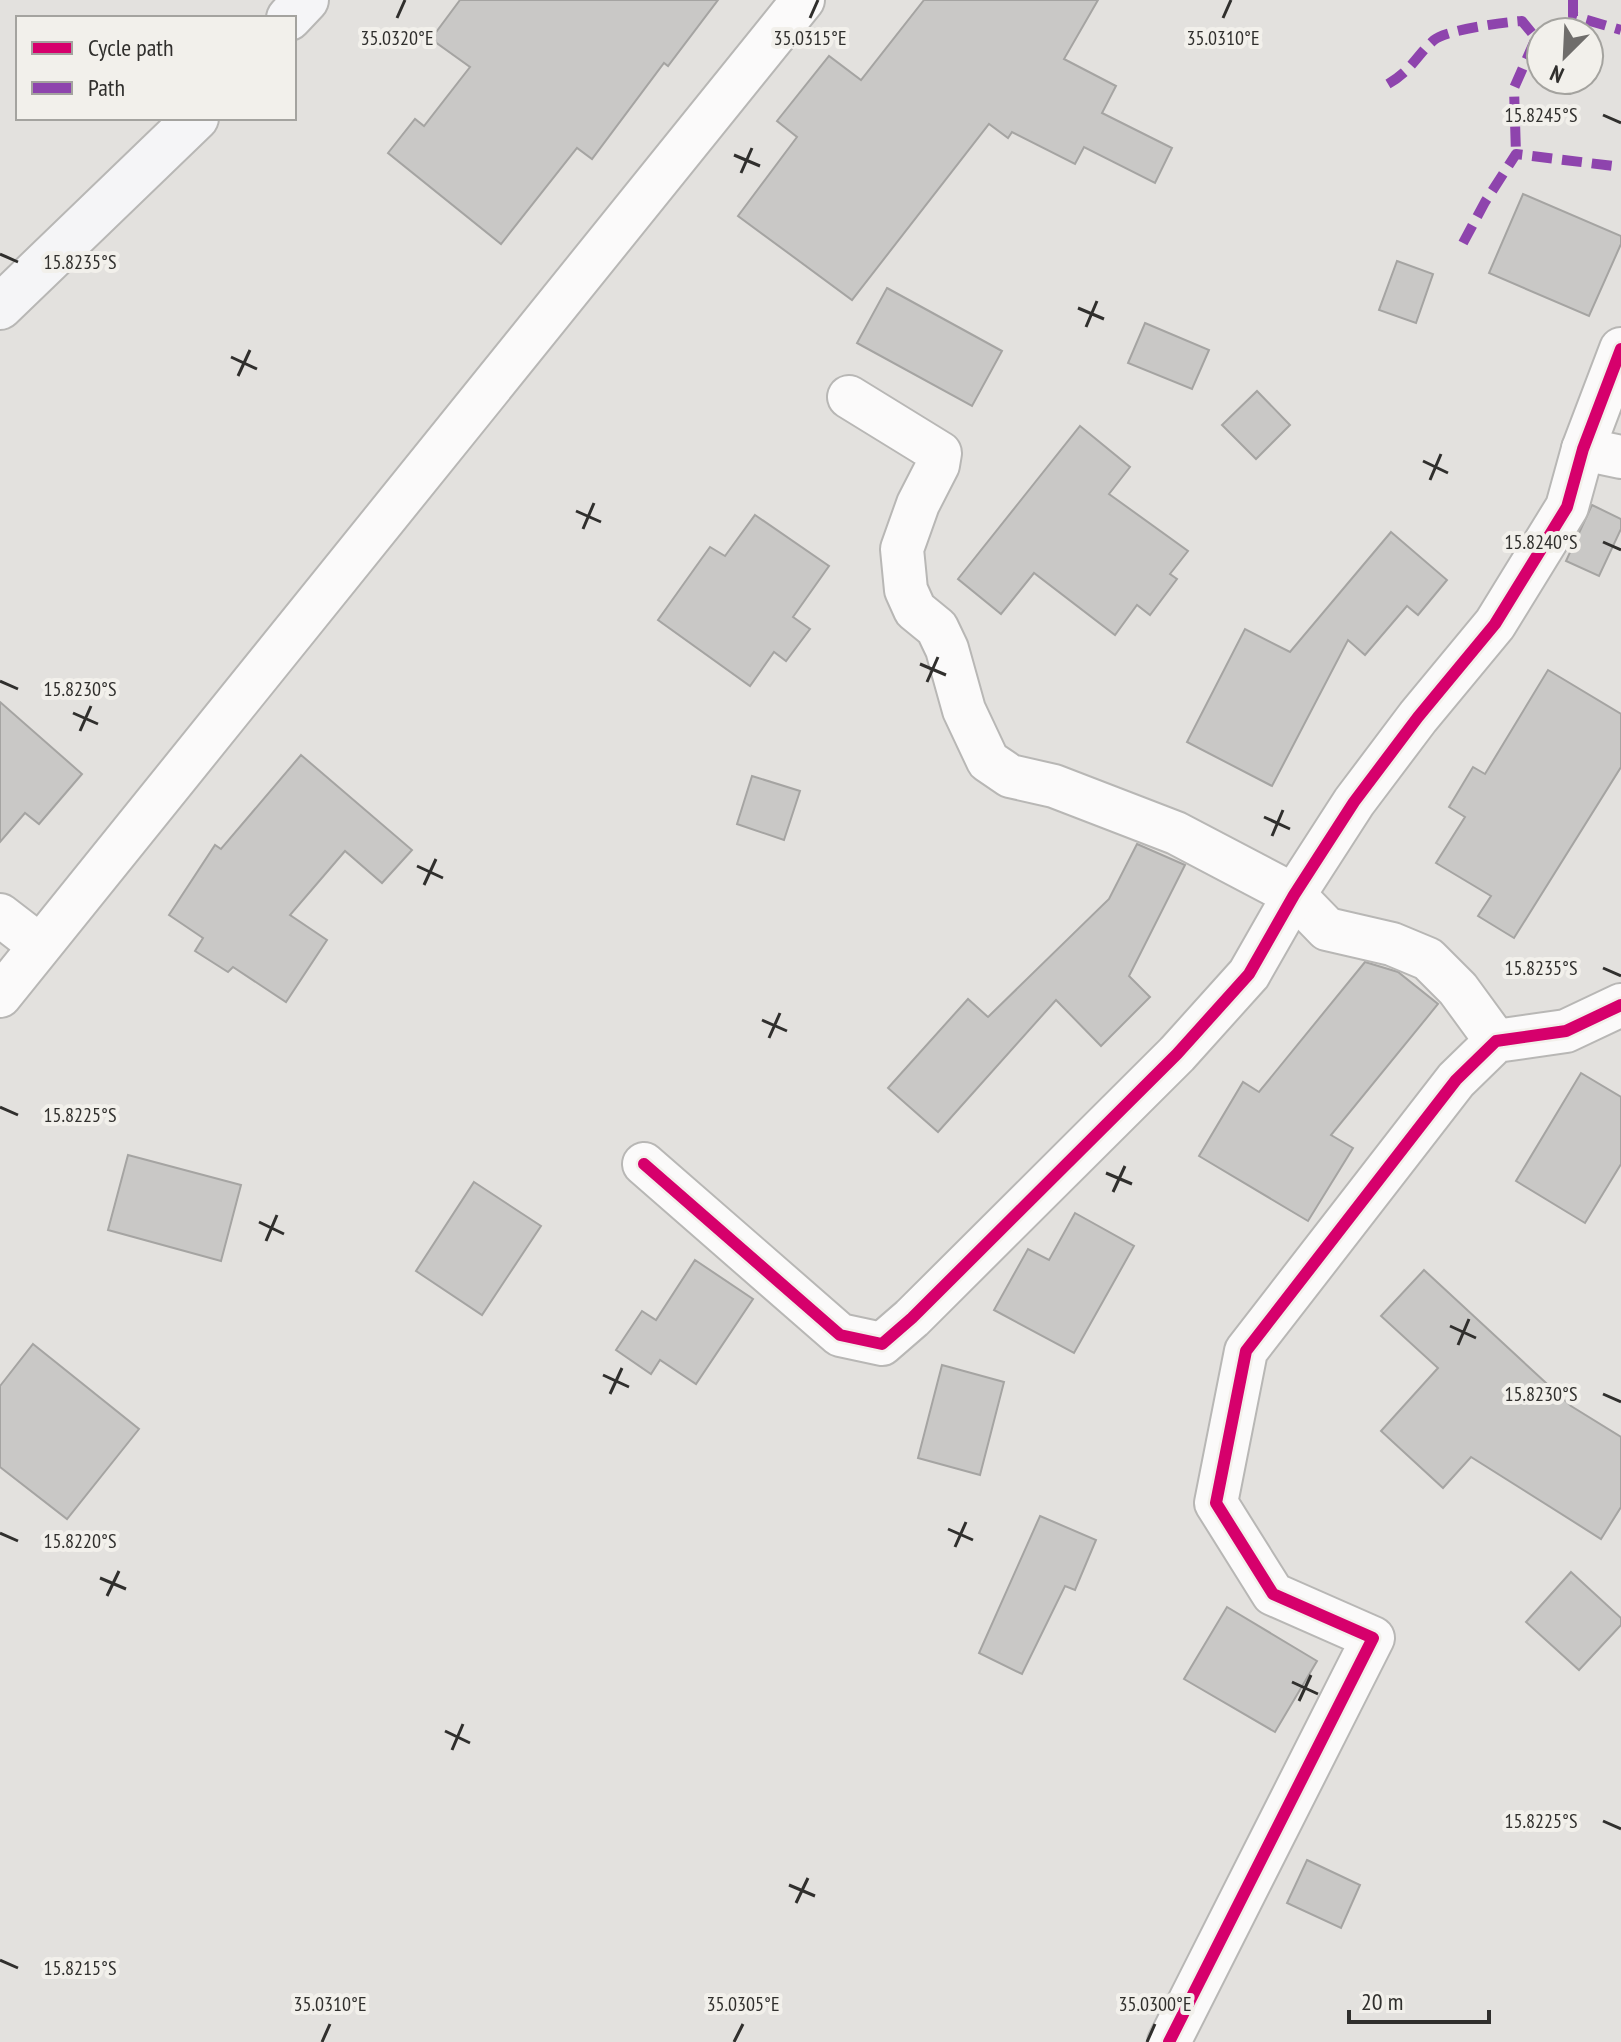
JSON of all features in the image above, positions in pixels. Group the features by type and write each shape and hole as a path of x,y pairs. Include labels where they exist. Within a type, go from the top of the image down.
{"main road":[{"path":"291,16 306,0"},
{"path":"0,307 194,120"}],"street":[{"path":"0,996 803,0"},
{"path":"644,1164 840,1335 882,1344 912,1318 1177,1054 1249,974 1294,895 1354,802 1418,717 1495,624 1602,453 1621,349"},
{"path":"849,397 940,453 938,465 918,504 902,549 906,590 915,610 937,628 947,649 964,710 988,761 1010,776 1054,786 1176,833 1294,895 1327,929 1392,944 1428,959 1458,989 1496,1041"},
{"path":"0,915 39,945"},
{"path":"1169,2042 1373,1638 1273,1594 1216,1503 1246,1351 1456,1080 1496,1041 1566,1031 1621,1005"}],"building":[{"path":"460,0 718,0 668,66 664,63 592,159 577,148 501,244 388,153 415,119 424,126 470,67 431,39"},
{"path":"924,0 1098,0 1064,59 1116,86 1102,113 1172,148 1155,183 1084,147 1075,164 1012,132 1008,138 989,124 852,300 738,216 797,137 777,121 829,56 861,80"},
{"path":"1523,194 1621,236 1621,244 1589,316 1489,273"},
{"path":"1397,261 1433,274 1416,323 1379,310"},
{"path":"887,288 1002,351 972,406 857,343"},
{"path":"1145,323 1209,350 1192,389 1128,363"},
{"path":"1257,391 1290,425 1256,459 1222,425"},
{"path":"1080,426 1130,467 1109,494 1188,551 1170,574 1177,579 1150,615 1137,605 1115,635 1034,573 1001,614 958,579"},
{"path":"1592,505 1621,519 1621,529 1599,576 1566,561"},
{"path":"755,515 829,566 793,617 810,629 786,661 774,652 750,686 658,620 710,547 725,556"},
{"path":"1391,532 1447,580 1418,615 1407,606 1365,655 1348,640 1272,786 1187,742 1245,629 1290,652"},
{"path":"1548,670 1621,714 1621,767 1514,938 1478,916 1491,896 1436,863 1465,817 1449,807 1473,767 1485,774"},
{"path":"0,702 82,774 39,824 25,813 0,842"},
{"path":"301,755 412,850 382,883 345,851 290,915 327,940 286,1002 233,967 228,972 195,951 203,938 169,915 215,845 221,849"},
{"path":"752,776 800,791 784,840 737,824"},
{"path":"1137,844 1185,865 1129,976 1150,997 1101,1046 1056,1000 938,1132 888,1088 968,999 988,1017 1109,899"},
{"path":"1365,962 1398,972 1438,1004 1331,1135 1353,1148 1308,1221 1199,1156 1243,1082 1259,1092"},
{"path":"1581,1073 1621,1097 1621,1164 1585,1223 1516,1181"},
{"path":"128,1155 241,1185 221,1261 108,1230"},
{"path":"474,1182 541,1226 482,1315 416,1271"},
{"path":"1075,1213 1134,1246 1074,1353 994,1310 1028,1249 1049,1260"},
{"path":"695,1260 753,1299 696,1384 660,1360 651,1374 616,1350 642,1311 656,1320"},
{"path":"1424,1270 1571,1406 1621,1437 1621,1507 1601,1539 1471,1457 1443,1488 1381,1431 1438,1368 1381,1316"},
{"path":"33,1344 139,1429 67,1519 0,1467 0,1386"},
{"path":"942,1365 1004,1382 980,1475 918,1458"},
{"path":"1040,1516 1096,1540 1075,1590 1065,1586 1022,1674 979,1653"},
{"path":"1571,1572 1621,1618 1621,1625 1579,1670 1526,1622"},
{"path":"1227,1607 1317,1661 1275,1732 1184,1679"},
{"path":"1307,1860 1360,1885 1341,1928 1287,1903"}],"marked path":[{"path":"1573,0 1573,16 1621,30"},
{"path":"1388,84 1440,36 1522,21 1536,38 1514,88 1516,154"},
{"path":"1463,243 1516,154 1621,167"}],"cycle path":[{"path":"644,1164 840,1335 882,1344 912,1318 1177,1054 1249,974 1294,895 1354,802 1418,717 1495,624 1567,507 1583,449 1621,349"},
{"path":"1169,2042 1373,1638 1273,1594 1216,1503 1246,1351 1456,1080 1496,1041 1566,1031 1621,1005"}]}
